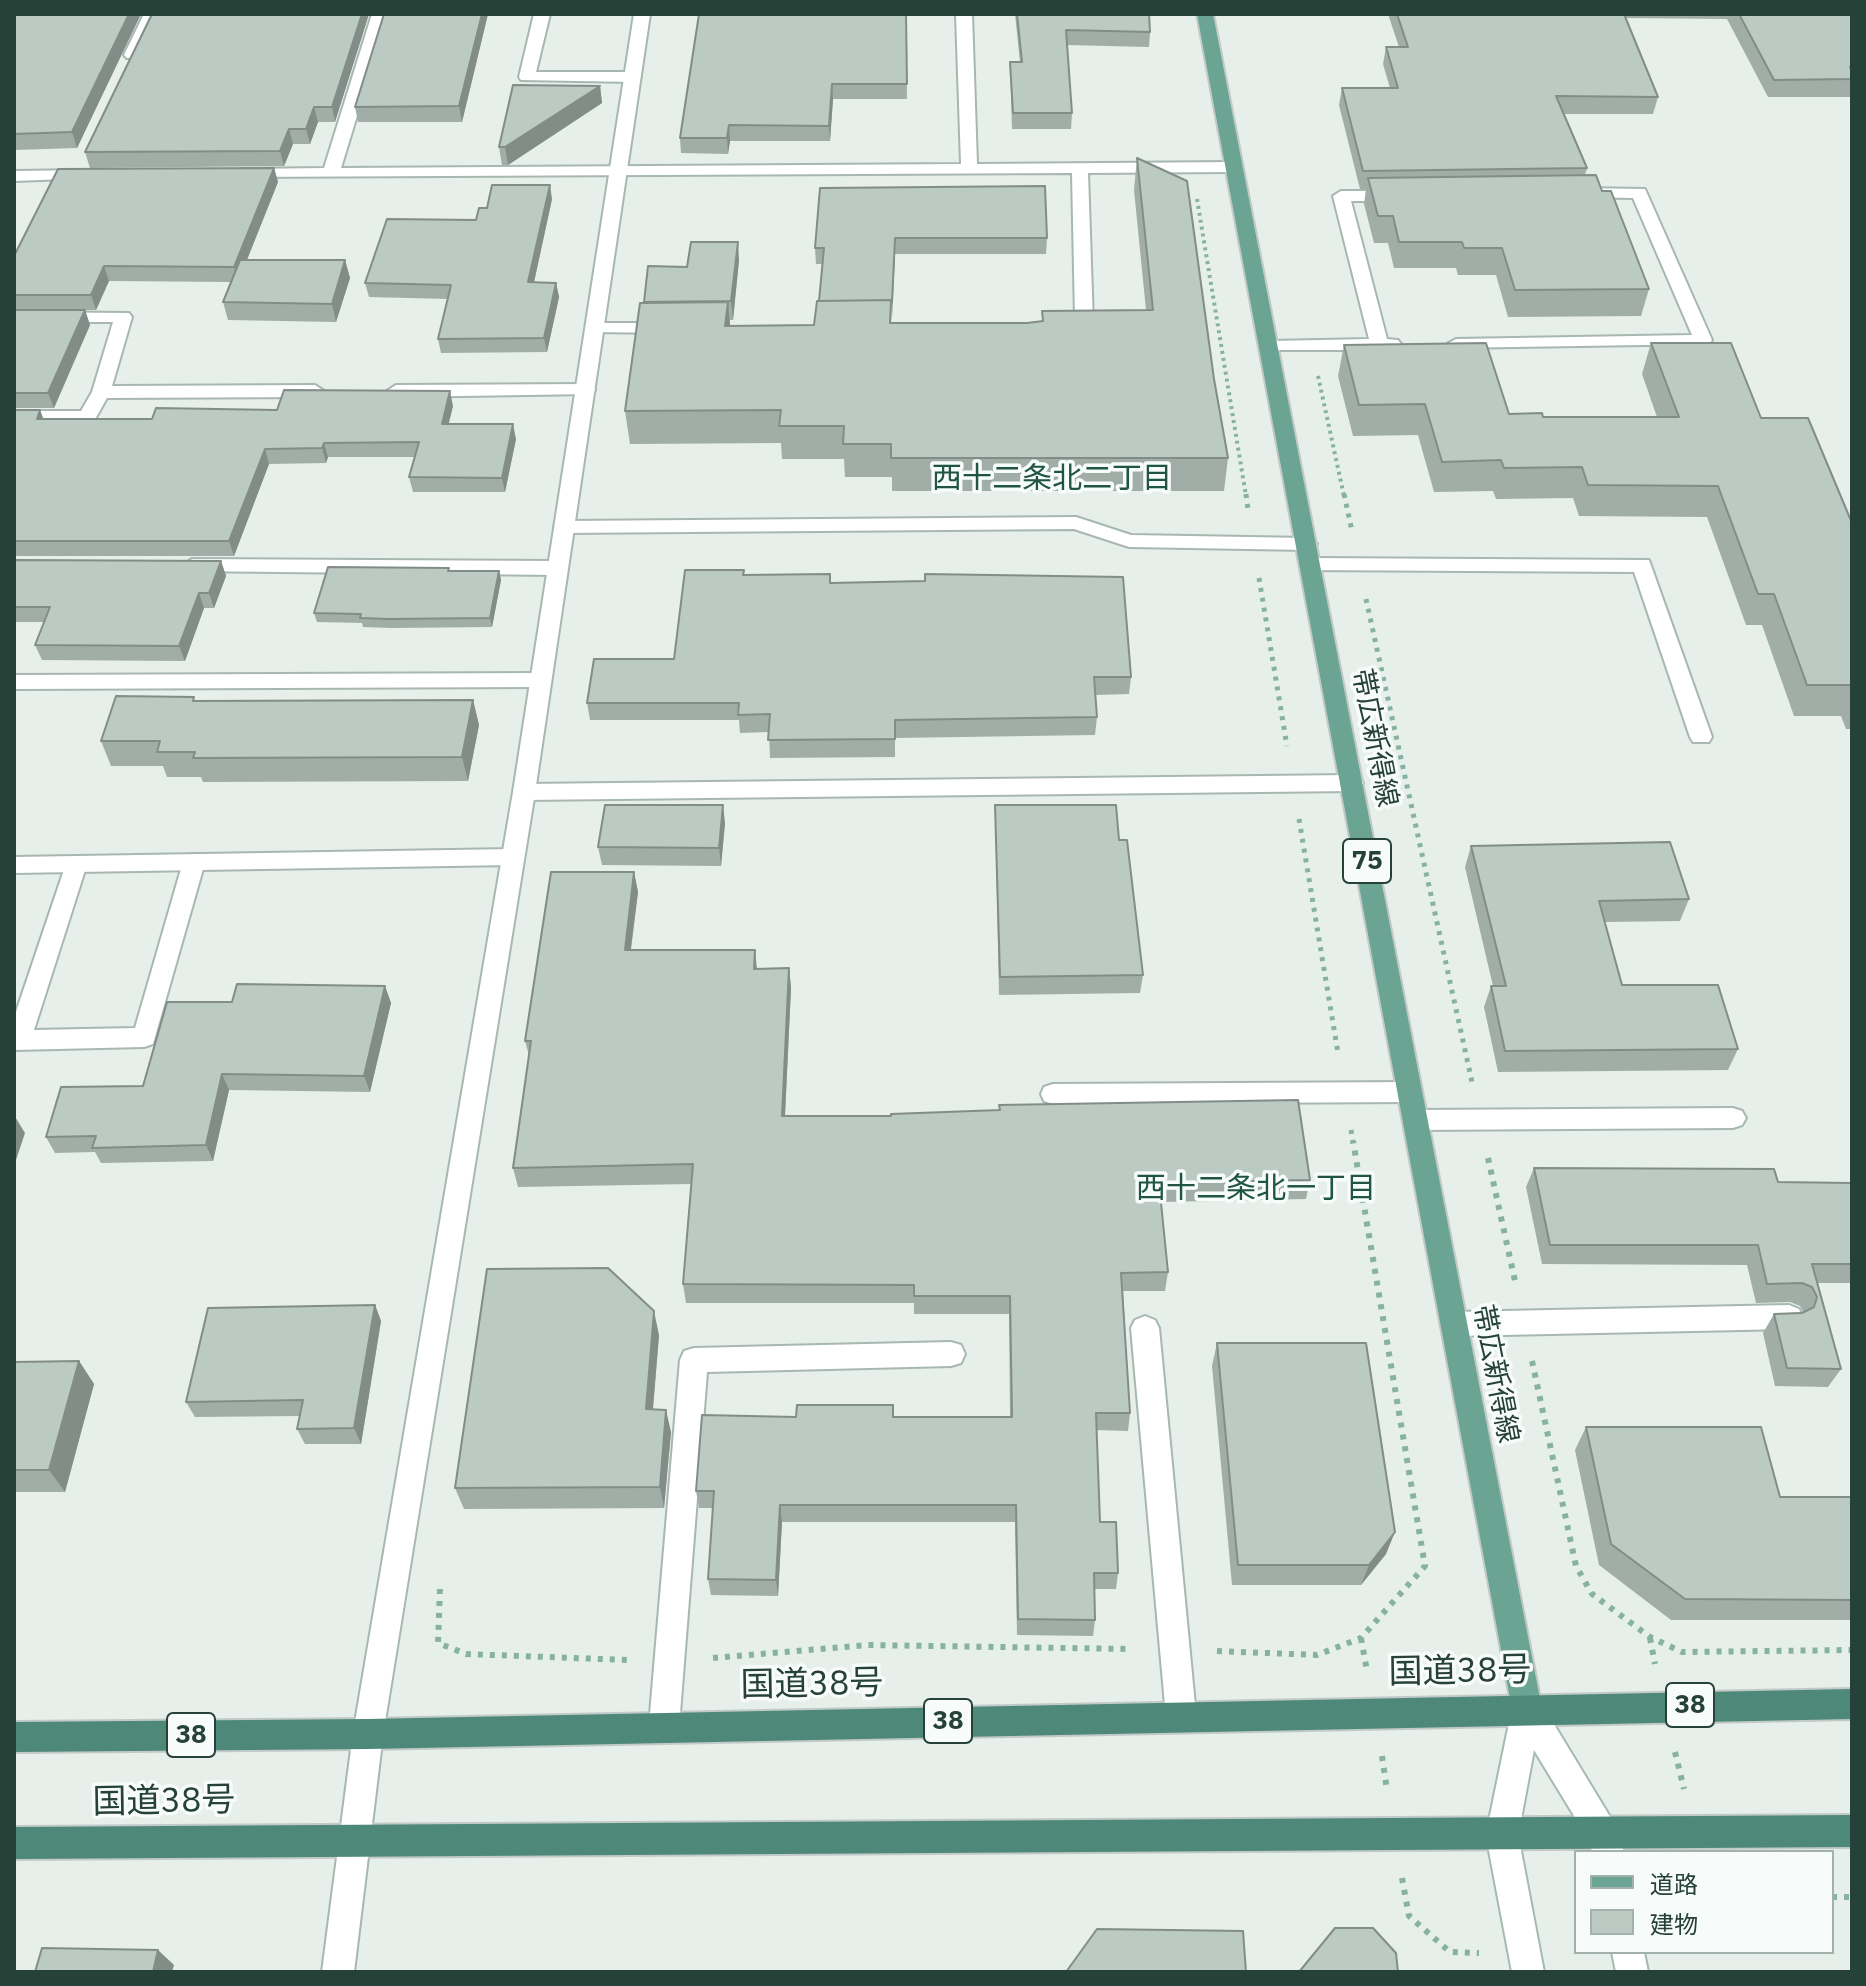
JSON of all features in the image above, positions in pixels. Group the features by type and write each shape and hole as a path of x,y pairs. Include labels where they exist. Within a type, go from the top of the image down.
{"highway":[{"name":"国道38号","path":"14,1737 368,1734 1852,1704"},
{"name":"国道38号","path":"14,1843 357,1838 1502,1835 1606,1844 1852,1831"}],"main road":[{"name":"帯広新得線","path":"1205,14 1527,1709"}],"street":[{"path":"126,68 152,14"},
{"path":"331,173 380,14"},
{"path":"542,14 527,77 633,77"},
{"path":"338,1972 368,1734 524,792 642,14"},
{"path":"964,14 969,168"},
{"path":"226,174 1233,167"},
{"path":"14,176 78,168 105,175"},
{"path":"1053,324 1084,324 1080,169"},
{"path":"1442,344 1703,340 1639,193 1561,194"},
{"path":"1380,345 1341,196 1419,195"},
{"path":"14,317 123,317 101,392 87,417 14,417"},
{"path":"596,328 691,327"},
{"path":"1270,346 1411,344"},
{"path":"382,391 586,390"},
{"path":"101,392 335,391"},
{"path":"564,527 1076,523 1129,541 1254,544 1359,563 1642,565 1701,737"},
{"path":"174,566 557,568"},
{"path":"14,682 540,680"},
{"path":"524,792 1352,783"},
{"path":"14,865 513,857"},
{"path":"76,864 16,1040 144,1037 194,862"},
{"path":"1053,1094 1410,1092"},
{"path":"1416,1120 1733,1118"},
{"path":"1455,1324 1789,1317"},
{"path":"1145,1328 1181,1716"},
{"path":"664,1726 694,1360 951,1354"},
{"path":"1527,1709 1502,1835 1528,1972"},
{"path":"1527,1709 1606,1844"}],"path":[{"path":"440,1585 438,1643 466,1654 669,1662 867,1645 1317,1655 1361,1638 1425,1566 1192,167"},
{"path":"1311,345 1576,1566 1592,1594 1650,1637 1682,1652 1852,1650"}],"building":[{"path":"14,14 129,14 72,132 14,134"},
{"path":"152,14 362,14 332,107 314,107 306,129 289,129 280,151 85,152"},
{"path":"384,14 482,14 459,106 355,107"},
{"path":"699,14 906,14 907,84 832,84 829,126 729,125 727,138 680,138"},
{"path":"1017,14 1149,14 1150,32 1066,30 1072,113 1013,113 1010,62 1022,62"},
{"path":"1397,14 1624,14 1658,97 1556,96 1587,168 1363,171 1342,88 1398,88 1386,47 1408,47"},
{"path":"1739,14 1852,14 1852,79 1774,80"},
{"path":"513,85 600,86 505,147 499,147"},
{"path":"1137,158 1187,181 1228,458 891,458 891,444 843,444 844,426 779,426 781,410 625,411 640,303 728,302 725,326 814,325 817,301 891,300 890,323 1027,323 1043,321 1042,311 1153,310"},
{"path":"274,168 234,267 104,266 91,295 14,295 14,256 58,169"},
{"path":"1596,175 1602,191 1611,191 1649,289 1515,290 1502,248 1464,248 1462,242 1399,242 1393,216 1378,216 1368,178"},
{"path":"492,185 550,185 528,282 556,283 544,338 438,339 451,285 365,283 387,219 476,220 479,208 487,208"},
{"path":"1045,186 1047,238 895,238 892,302 819,301 824,248 815,248 820,188"},
{"path":"691,242 738,242 731,301 644,302 648,266 687,267"},
{"path":"240,260 345,260 332,304 223,302"},
{"path":"14,310 85,310 48,393 14,393"},
{"path":"1486,343 1509,414 1679,417 1651,343 1731,343 1761,418 1808,418 1852,523 1852,685 1807,685 1774,594 1758,594 1718,486 1588,485 1582,467 1504,468 1501,460 1442,462 1425,404 1359,405 1344,345"},
{"path":"284,390 450,391 442,424 513,424 502,478 409,477 419,442 324,443 322,448 265,449 229,541 14,541 14,410 40,410 37,419 152,419 156,408 277,410"},
{"path":"14,560 221,561 209,593 199,593 179,646 35,645 50,607 14,607"},
{"path":"328,567 499,571 490,618 389,619 360,618 361,614 314,613"},
{"path":"685,570 744,570 743,575 830,574 830,583 925,581 925,574 1123,577 1131,677 1094,677 1097,717 895,720 895,739 768,740 770,714 738,715 739,703 587,703 594,659 674,659"},
{"path":"116,696 194,697 193,701 473,700 462,757 193,758 195,752 157,752 160,741 101,741"},
{"path":"605,805 723,805 719,848 598,847"},
{"path":"995,805 1116,805 1119,840 1127,840 1143,975 1000,977"},
{"path":"1670,842 1689,899 1599,901 1622,985 1718,985 1738,1049 1505,1051 1491,986 1506,986 1471,846"},
{"path":"551,872 634,872 625,950 755,950 754,969 789,968 782,1116 891,1116 1000,1110 999,1105 1298,1100 1310,1180 1159,1183 1168,1272 1121,1273 1130,1413 1096,1413 1100,1522 1116,1522 1118,1573 1094,1573 1095,1620 1018,1619 1016,1505 780,1505 776,1580 708,1579 714,1491 696,1491 702,1415 796,1417 797,1405 893,1405 893,1417 1012,1417 1010,1296 914,1296 914,1285 683,1284 693,1164 513,1168 531,1041 525,1041"},
{"path":"237,984 385,986 364,1076 222,1074 206,1145 92,1148 96,1136 46,1137 61,1087 143,1086 167,1002 232,1002"},
{"path":"1534,1168 1774,1169 1778,1182 1852,1183 1852,1264 1812,1264 1841,1369 1787,1368 1774,1314 1802,1313 1814,1307 1817,1297 1812,1287 1802,1283 1767,1284 1758,1245 1550,1245"},
{"path":"608,1268 654,1311 646,1409 666,1410 660,1487 455,1488 487,1269"},
{"path":"375,1305 354,1428 297,1429 303,1400 186,1402 208,1308"},
{"path":"1217,1343 1366,1343 1395,1532 1369,1565 1238,1565"},
{"path":"79,1361 49,1470 14,1470 14,1362"},
{"path":"1586,1427 1761,1427 1780,1497 1852,1497 1852,1600 1685,1599 1611,1544"},
{"path":"1335,1928 1373,1928 1396,1953 1398,1972 1299,1972"},
{"path":"1097,1929 1243,1931 1246,1972 1066,1972"},
{"path":"42,1948 158,1950 153,1972 35,1972"}],"district":[{"name":"西十二条北二丁目","path":"1052,479"},
{"name":"西十二条北一丁目","path":"1256,1189"}]}
